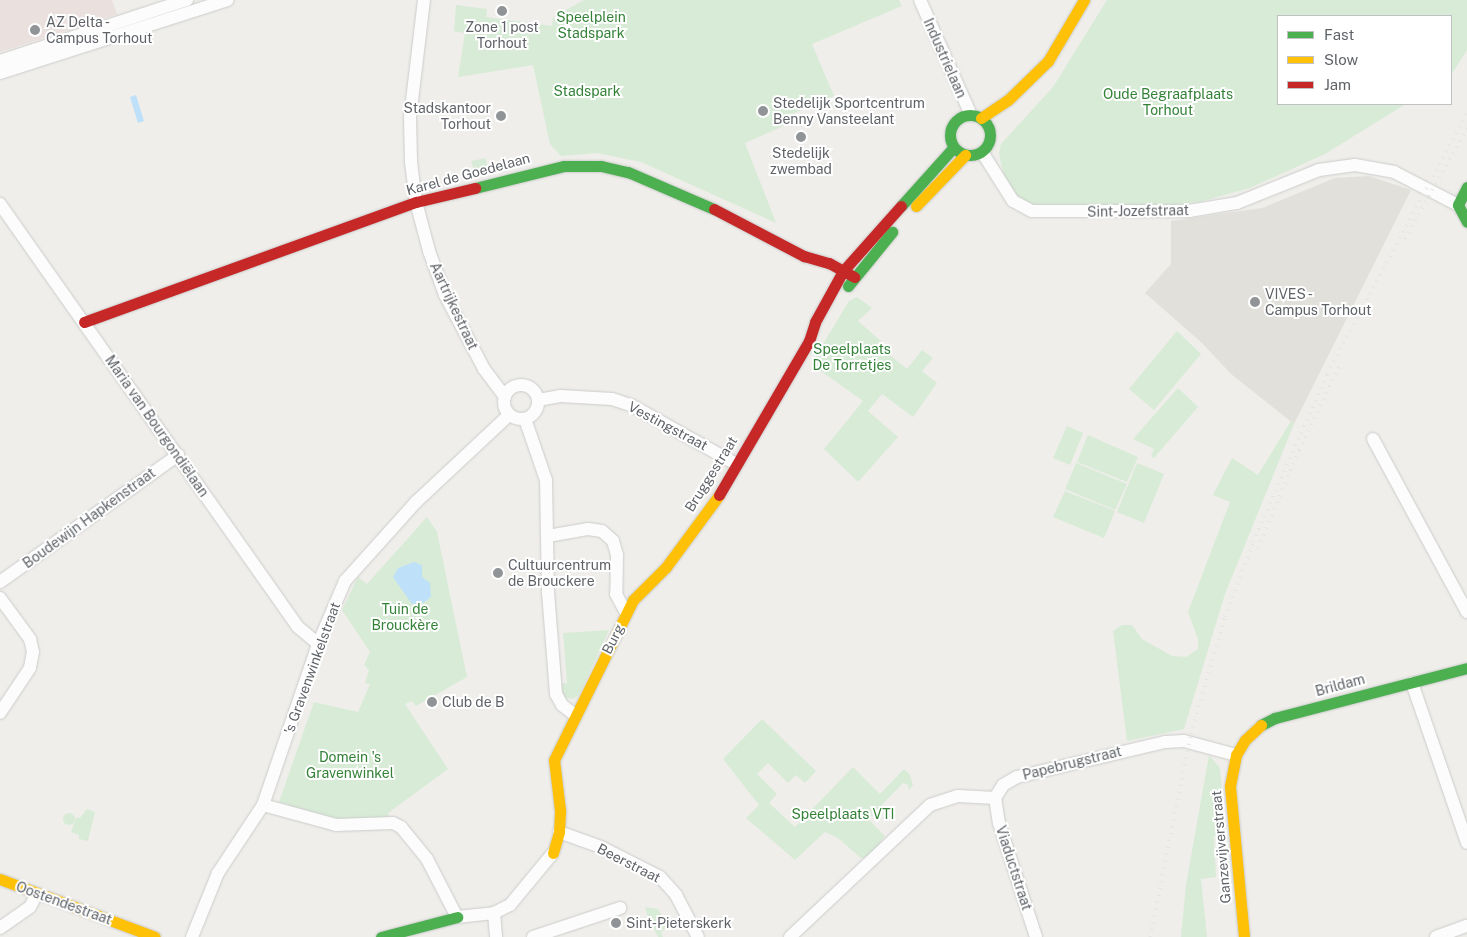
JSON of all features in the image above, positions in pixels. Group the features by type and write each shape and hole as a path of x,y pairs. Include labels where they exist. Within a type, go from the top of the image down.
{"street":[{"path":"0,72 188,0"},
{"path":"0,61 77,42 228,0"},
{"name":"Aartrijkestraat","path":"424,0 410,118 411,162 416,202 429,251 445,295 484,369 505,397"},
{"name":"Industrielaan","path":"920,0 976,117"},
{"path":"1048,61 1008,100 976,117 960,117 951,127 953,148 965,155 982,152 988,144 989,130 1020,100 1048,61 1084,0"},
{"path":"976,117 989,130"},
{"name":"Bruggestraat","path":"809,341 815,322 843,271 953,148"},
{"name":"Sint-Jozefstraat","path":"982,152 1013,201 1032,211 1189,211 1237,203 1319,170 1354,165 1394,172 1458,205"},
{"name":"Bruggestraat","path":"626,613 642,588 666,567 712,506 809,341 854,277 965,155"},
{"name":"Karel de Goedelaan","path":"84,322 416,202 537,171 602,166 628,172 724,213 804,256 829,263 854,277"},
{"path":"1467,187 1458,205 1467,222"},
{"name":"Maria van Bourgondiëlaan","path":"0,204 298,628 318,644"},
{"path":"522,385 533,391 538,400 535,411 526,419 509,415 505,408 505,397 512,388 522,385"},
{"name":"Vestingstraat","path":"538,400 560,396 612,399 630,405 736,464"},
{"name":"'s Gravenwinkelstraat","path":"192,937 218,873 263,806 318,644 345,581 370,550 416,502 509,415"},
{"path":"526,419 546,480 551,632 556,694 562,705 575,715"},
{"path":"1373,439 1467,612"},
{"name":"Boudewijn Hapkenstraat","path":"0,582 178,455"},
{"name":"Burg","path":"494,913 510,905 553,852 559,832 554,760 626,613 616,594 617,555 613,541 602,531 588,529 548,536"},
{"path":"0,598 30,639 33,652 30,668 0,713"},
{"name":"Brildam","path":"1236,755 1252,732 1275,718 1467,668"},
{"path":"1412,683 1467,843"},
{"name":"Papebrugstraat","path":"995,798 1002,785 1017,777 1145,745 1184,742 1236,755"},
{"name":"Ganzevijverstraat","path":"1236,755 1230,786 1244,937"},
{"path":"790,937 930,806 958,796 995,798"},
{"name":"Viaductstraat","path":"995,798 999,823 1036,937"},
{"path":"263,806 336,825 394,823 401,827 427,860 457,917"},
{"name":"Beerstraat","path":"559,832 601,847 660,877 676,895 698,937"},
{"name":"Oostendestraat","path":"0,879 155,937"},
{"path":"0,928 30,907 37,894"},
{"path":"533,937 620,908"},
{"path":"381,937 457,917 494,913 496,937"},
{"path":"1436,937 1467,926"}],"shaded area":[{"name":"AZ Delta - Campus Torhout","path":"0,0 112,0 117,14 0,52"},
{"name":"VIVES - Campus Torhout","path":"1369,176 1411,190 1294,424 1231,374 1202,343 1145,293 1171,264 1171,221 1262,208 1335,178"}],"green space":[{"path":"584,0 899,0 902,6 812,44 834,96 792,114 795,121 745,143 776,223 641,162 597,153 561,156 550,144 533,65 458,77 465,33 454,31 456,5 487,9 486,17 552,26 553,17 563,18 564,11"},
{"name":"Oude Begraafplaats Torhout","path":"1107,0 1467,0 1467,50 1452,73 1452,15 1277,15 1277,105 1404,105 1325,154 1250,188 1203,201 1166,206 1037,206 1017,199 1004,177 999,153 1001,144 1053,87"},
{"path":"486,158 488,173 476,176 471,161"},
{"name":"Speelplaats De Torretjes","path":"857,297 872,308 858,321 883,343 880,347 907,369 922,350 933,358 922,371 937,383 913,417 882,394 868,411 898,437 858,482 824,449 863,401 811,364 849,301"},
{"path":"1177,331 1201,354 1154,410 1129,389"},
{"path":"1178,388 1198,407 1154,458 1151,456 1154,449 1133,439"},
{"path":"1291,421 1294,424 1225,594 1184,729 1127,741 1113,631 1122,625 1132,625 1142,639 1172,656 1186,657 1198,649 1198,639 1188,612 1230,502 1213,495 1232,458 1258,475"},
{"path":"1067,426 1083,433 1070,465 1053,458"},
{"path":"1088,435 1138,457 1127,482 1077,462"},
{"path":"1076,463 1127,484 1115,510 1065,489"},
{"path":"1137,463 1164,474 1144,523 1117,512"},
{"path":"1065,491 1115,511 1104,538 1053,517"},
{"path":"427,517 437,532 467,677 416,706 412,701 405,704 448,769 388,813 391,820 333,819 279,802 314,702 358,712 370,684 365,683 369,670 364,665 370,652 342,610 358,577 367,584"},
{"path":"609,630 579,695 573,699 563,697 559,684 567,683 563,633"},
{"name":"Speelplaats VTI","path":"762,719 816,771 805,783 796,775 788,783 768,763 757,774 777,794 769,803 795,827 853,767 880,794 904,769 910,775 913,785 909,790 908,785 903,783 868,819 885,836 869,858 861,858 838,838 825,832 795,860 746,818 759,805 723,759"},
{"path":"1209,755 1220,768 1226,835 1214,836 1216,877 1201,879 1207,937 1181,937 1186,885"},
{"path":"87,809 95,812 88,841 79,839 79,835 71,832 76,818 80,818"},
{"path":"67,813 71,813 75,819 71,825 67,825 63,821 63,817"},
{"path":"645,907 658,909 668,927 661,932 663,937 658,937 654,929 645,925 643,919 648,917"}],"water":[{"path":"136,95 144,121 138,123 130,97"},
{"path":"414,562 422,565 422,577 430,583 431,597 423,603 412,604 393,577 398,568"}],"railway":[{"path":"1150,937 1191,734 1225,617 1253,542 1327,374 1467,113"},
{"path":"1405,239 1467,128"},
{"path":"1258,548 1299,450 1341,363"}],"traffic: fast":[{"path":"974,115 981,118 987,124 990,135 989,143 981,152 974,155 966,155 959,152 951,143 950,131 953,124 962,116 974,115"},
{"path":"901,206 953,148"},
{"path":"475,188 564,166 601,166 628,172 714,209"},
{"path":"1467,187 1458,205 1467,222"},
{"path":"848,286 892,232"},
{"path":"1261,725 1275,718 1467,668"},
{"path":"381,937 457,917"}],"traffic: slow":[{"path":"981,118 1008,100 1048,61 1084,0"},
{"path":"916,206 965,155"},
{"path":"553,853 559,832 560,810 554,760 633,600 666,567 719,495"},
{"path":"1244,937 1230,786 1236,755 1245,740 1261,725"},
{"path":"0,879 155,937"}],"traffic: jam":[{"path":"84,322 416,202 475,188"},
{"path":"719,495 809,341 815,322 843,271 901,206"},
{"path":"714,209 804,256 829,263 854,277"}],"place":[{"name":"Zone 1 post Torhout","path":"502,11"},
{"name":"AZ Delta - Campus Torhout","path":"35,30"},
{"name":"Stedelijk Sportcentrum Benny Vansteelant","path":"763,111"},
{"name":"Stadskantoor Torhout","path":"501,116"},
{"name":"Stedelijk zwembad","path":"801,137"},
{"name":"VIVES - Campus Torhout","path":"1255,302"},
{"name":"Cultuurcentrum de Brouckere","path":"498,573"},
{"name":"Club de B","path":"432,702"},
{"name":"Sint-Pieterskerk","path":"616,923"}],"park label":[{"name":"Speelplein Stadspark","path":"591,25"},
{"name":"Stadspark","path":"587,91"},
{"name":"Tuin de Brouckère","path":"405,618"},
{"name":"Domein 's Gravenwinkel","path":"350,766"}]}
